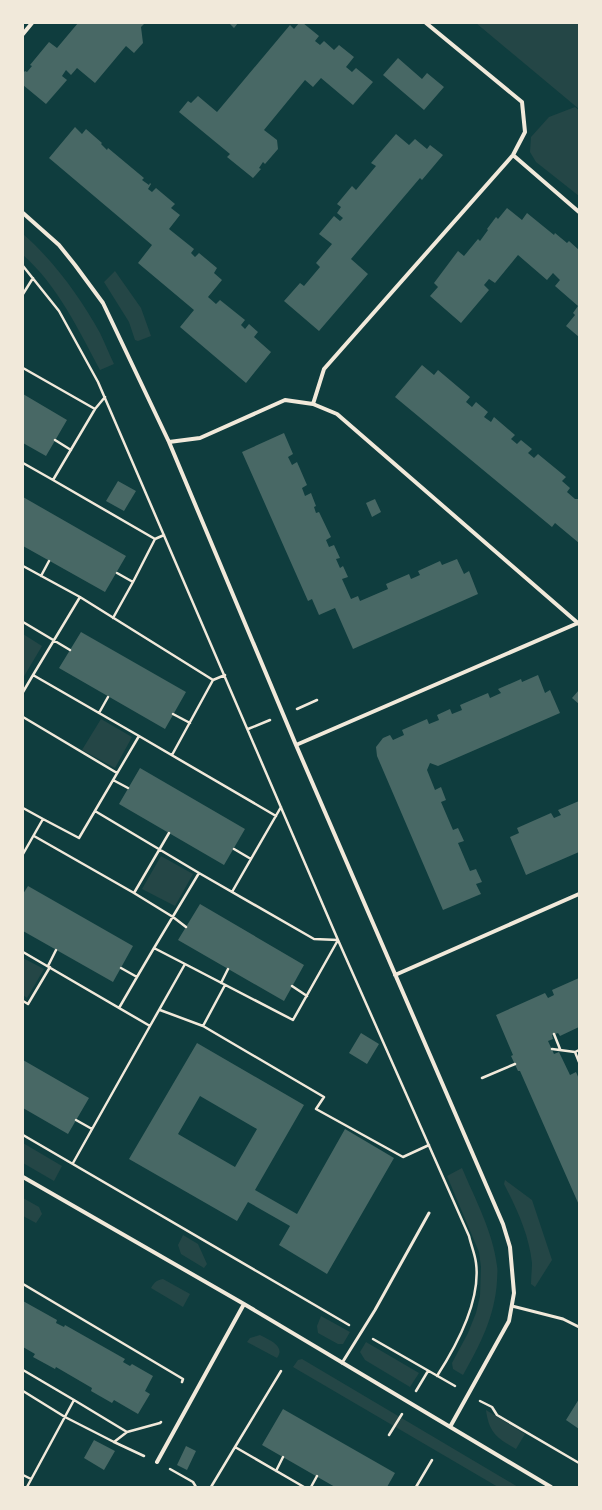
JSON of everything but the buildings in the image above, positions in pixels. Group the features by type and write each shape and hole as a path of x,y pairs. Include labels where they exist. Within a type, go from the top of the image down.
{"street":[{"path":"23,34 32,23"},
{"path":"313,404 324,369 513,155 524,132 522,102 426,23"},
{"path":"513,155 579,212"},
{"path":"23,213 59,245 103,303 169,442 296,745 503,1224 511,1253 514,1293 509,1321 450,1427"},
{"path":"169,442 200,438 285,400 313,404 337,414 579,623 296,745"},
{"path":"395,975 579,894"},
{"path":"23,1177 244,1304 551,1487"},
{"path":"157,1462 244,1304"}],"lane":[{"path":"342,1363 429,1213"},
{"path":"512,1306 563,1319 579,1327"}],"path":[{"path":"23,266 59,311 105,397 338,940 469,1236 476,1264 475,1288 470,1313 459,1338 438,1376"},
{"path":"23,294 33,278"},
{"path":"23,368 94,409"},
{"path":"53,480 94,409 105,397"},
{"path":"55,440 71,450"},
{"path":"23,463 155,539"},
{"path":"113,618 155,539 164,535"},
{"path":"41,576 50,561"},
{"path":"23,566 80,597 213,680"},
{"path":"117,573 133,582"},
{"path":"23,692 80,597"},
{"path":"23,622 70,650"},
{"path":"33,675 276,816"},
{"path":"172,755 213,680 225,675"},
{"path":"99,713 108,697"},
{"path":"173,714 190,723"},
{"path":"23,717 117,773"},
{"path":"23,808 80,838 139,736"},
{"path":"113,780 128,788"},
{"path":"232,892 281,807"},
{"path":"95,811 159,850 314,939 338,940"},
{"path":"23,854 43,819"},
{"path":"134,893 169,833"},
{"path":"34,836 134,893 173,917 186,927"},
{"path":"234,850 251,859"},
{"path":"119,1008 199,873"},
{"path":"154,948 293,1020 338,940"},
{"path":"23,1001 28,1004 49,967 56,950"},
{"path":"23,952 150,1026"},
{"path":"73,1163 185,964"},
{"path":"121,968 137,977"},
{"path":"221,983 228,969"},
{"path":"203,1026 226,985"},
{"path":"292,986 307,996"},
{"path":"160,1010 203,1026 324,1097 316,1108 403,1157 429,1145"},
{"path":"554,1034 560,1050"},
{"path":"552,1049 575,1052 579,1050"},
{"path":"575,1052 579,1062"},
{"path":"482,1078 515,1064"},
{"path":"76,1120 92,1130"},
{"path":"23,1135 492,1407 497,1415 579,1463"},
{"path":"23,1284 183,1379 180,1386"},
{"path":"23,1370 127,1432"},
{"path":"211,1487 281,1371"},
{"path":"23,1391 65,1417 114,1442 127,1432 160,1423 164,1417"},
{"path":"27,1487 74,1400"},
{"path":"235,1447 304,1487"},
{"path":"276,1470 283,1457"},
{"path":"416,1487 432,1460"},
{"path":"23,1475 31,1479"},
{"path":"312,1487 317,1476"}],"shaded area":[{"path":"476,23 579,23 579,109 573,104"},
{"path":"575,107 579,110 579,196 536,162 530,152 531,137 549,117"},
{"path":"23,234 66,280 100,333 114,364 100,370 57,294 47,280 23,255"},
{"path":"115,271 141,308 151,336 138,341 135,340 129,322 104,282"},
{"path":"23,634 42,646 23,678"},
{"path":"101,719 132,737 115,768 82,750"},
{"path":"161,856 193,874 175,906 142,889"},
{"path":"23,958 44,969 27,998 23,995"},
{"path":"23,1143 62,1166 54,1181 23,1163"},
{"path":"462,1168 488,1228 495,1253 497,1268 496,1294 490,1318 481,1341 463,1375 453,1369 452,1363 468,1333 476,1313 480,1296 481,1267 479,1252 447,1176"},
{"path":"505,1180 532,1200 552,1260 535,1287 531,1284 532,1263 528,1242 518,1213 504,1184"},
{"path":"23,1198 39,1207 42,1214 36,1223 23,1216"},
{"path":"183,1235 198,1244 207,1264 204,1268 181,1254 178,1245"},
{"path":"163,1279 190,1294 183,1307 151,1288 156,1282"},
{"path":"321,1316 350,1332 343,1344 338,1344 318,1333 317,1326"},
{"path":"260,1335 272,1341 278,1347 279,1354 277,1358 247,1342 250,1338"},
{"path":"366,1342 419,1373 410,1387 365,1360 360,1352"},
{"path":"302,1359 518,1487 498,1487 293,1367 298,1360"},
{"path":"486,1410 525,1434 516,1449 504,1442 495,1434 489,1424"}]}
